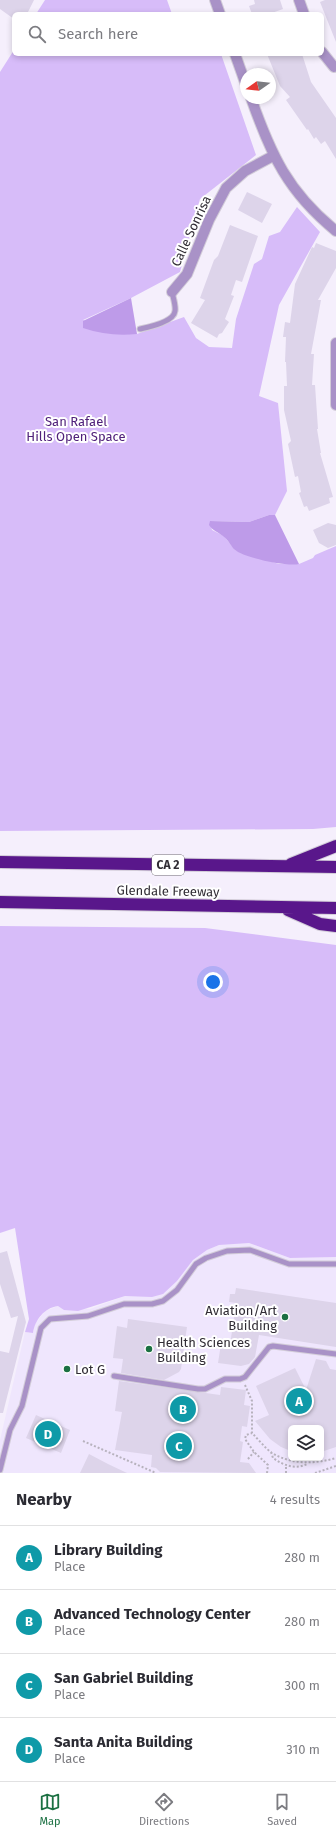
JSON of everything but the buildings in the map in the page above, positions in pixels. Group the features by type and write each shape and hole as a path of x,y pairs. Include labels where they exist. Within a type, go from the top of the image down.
{"highway":[{"path":"286,867 336,846"},
{"name":"Glendale Freeway","path":"0,862 336,867"},
{"name":"Glendale Freeway","path":"0,902 336,908"},
{"path":"283,907 320,924 336,926"}],"street":[{"path":"215,0 219,12"},
{"path":"299,0 303,12"},
{"path":"324,54 334,67"},
{"path":"236,56 240,68"},
{"path":"253,104 273,156 289,183 306,203 336,231"},
{"name":"Calle Sonrisa","path":"172,292 187,274 209,220 226,188 245,171 273,156"},
{"path":"336,343 336,406"}],"lane":[{"path":"140,329 166,321 172,317 175,311 172,292"},
{"path":"0,1470 10,1430 22,1406 41,1328 50,1319 88,1316 124,1304 152,1304 163,1300 177,1290 196,1264 206,1258 227,1251 239,1249 250,1250 289,1264 336,1264"},
{"path":"114,1376 205,1389 225,1379 240,1379 245,1377 269,1347 273,1346 336,1354"}],"path":[{"path":"247,1387 252,1402 252,1433 271,1452 286,1458 308,1463"},
{"path":"252,1433 246,1435 245,1439 254,1452 268,1465 267,1473"},
{"path":"83,1441 156,1473"},
{"path":"248,1459 254,1452"},
{"path":"271,1452 273,1458 286,1465 301,1467 308,1463 336,1458"},
{"path":"286,1465 286,1473"},
{"path":"315,1473 336,1466"}],"shaded area":[{"path":"131,298 137,334 110,334 83,328 83,321"},
{"path":"269,515 275,515 299,564 294,565 277,563 257,559 240,553 209,525 210,521 249,522"},
{"path":"249,1243 290,1258 336,1257 336,1473 0,1473 0,1440 25,1332 33,1333 35,1324 45,1311 58,1306 90,1309 125,1296 162,1294 177,1281 193,1260 207,1250 219,1245"}],"green space":[{"path":"45,0 167,0 171,12 37,12"},
{"name":"San Rafael Hills Open Space","path":"12,53 12,56 222,56 256,155 200,199 180,272 131,298 83,320 137,334 184,317 196,338 209,347 232,348 236,319 254,264 262,259 269,236 280,232 297,207 320,232 279,305 259,396 278,403 287,491 275,515 269,515 249,522 210,521 212,530 224,536 235,550 279,564 299,564 336,546 336,827 313,829 0,831 0,72"},
{"path":"0,926 205,928 336,945 336,1257 290,1258 249,1243 219,1245 207,1250 193,1260 177,1281 163,1294 152,1297 125,1296 78,1311 64,1310 58,1306 53,1307 41,1315 33,1333 25,1332 29,1319 15,1228 0,1233"}],"place":[{"name":"Aviation/Art Building","path":"285,1317"},
{"name":"Health Sciences Building","path":"149,1349"},
{"name":"Lot G","path":"67,1369"},
{"name":"Library Building","path":"299,1401"},
{"name":"Advanced Technology Center","path":"183,1409"},
{"name":"Santa Anita Building","path":"48,1434"},
{"name":"San Gabriel Building","path":"179,1446"}]}
